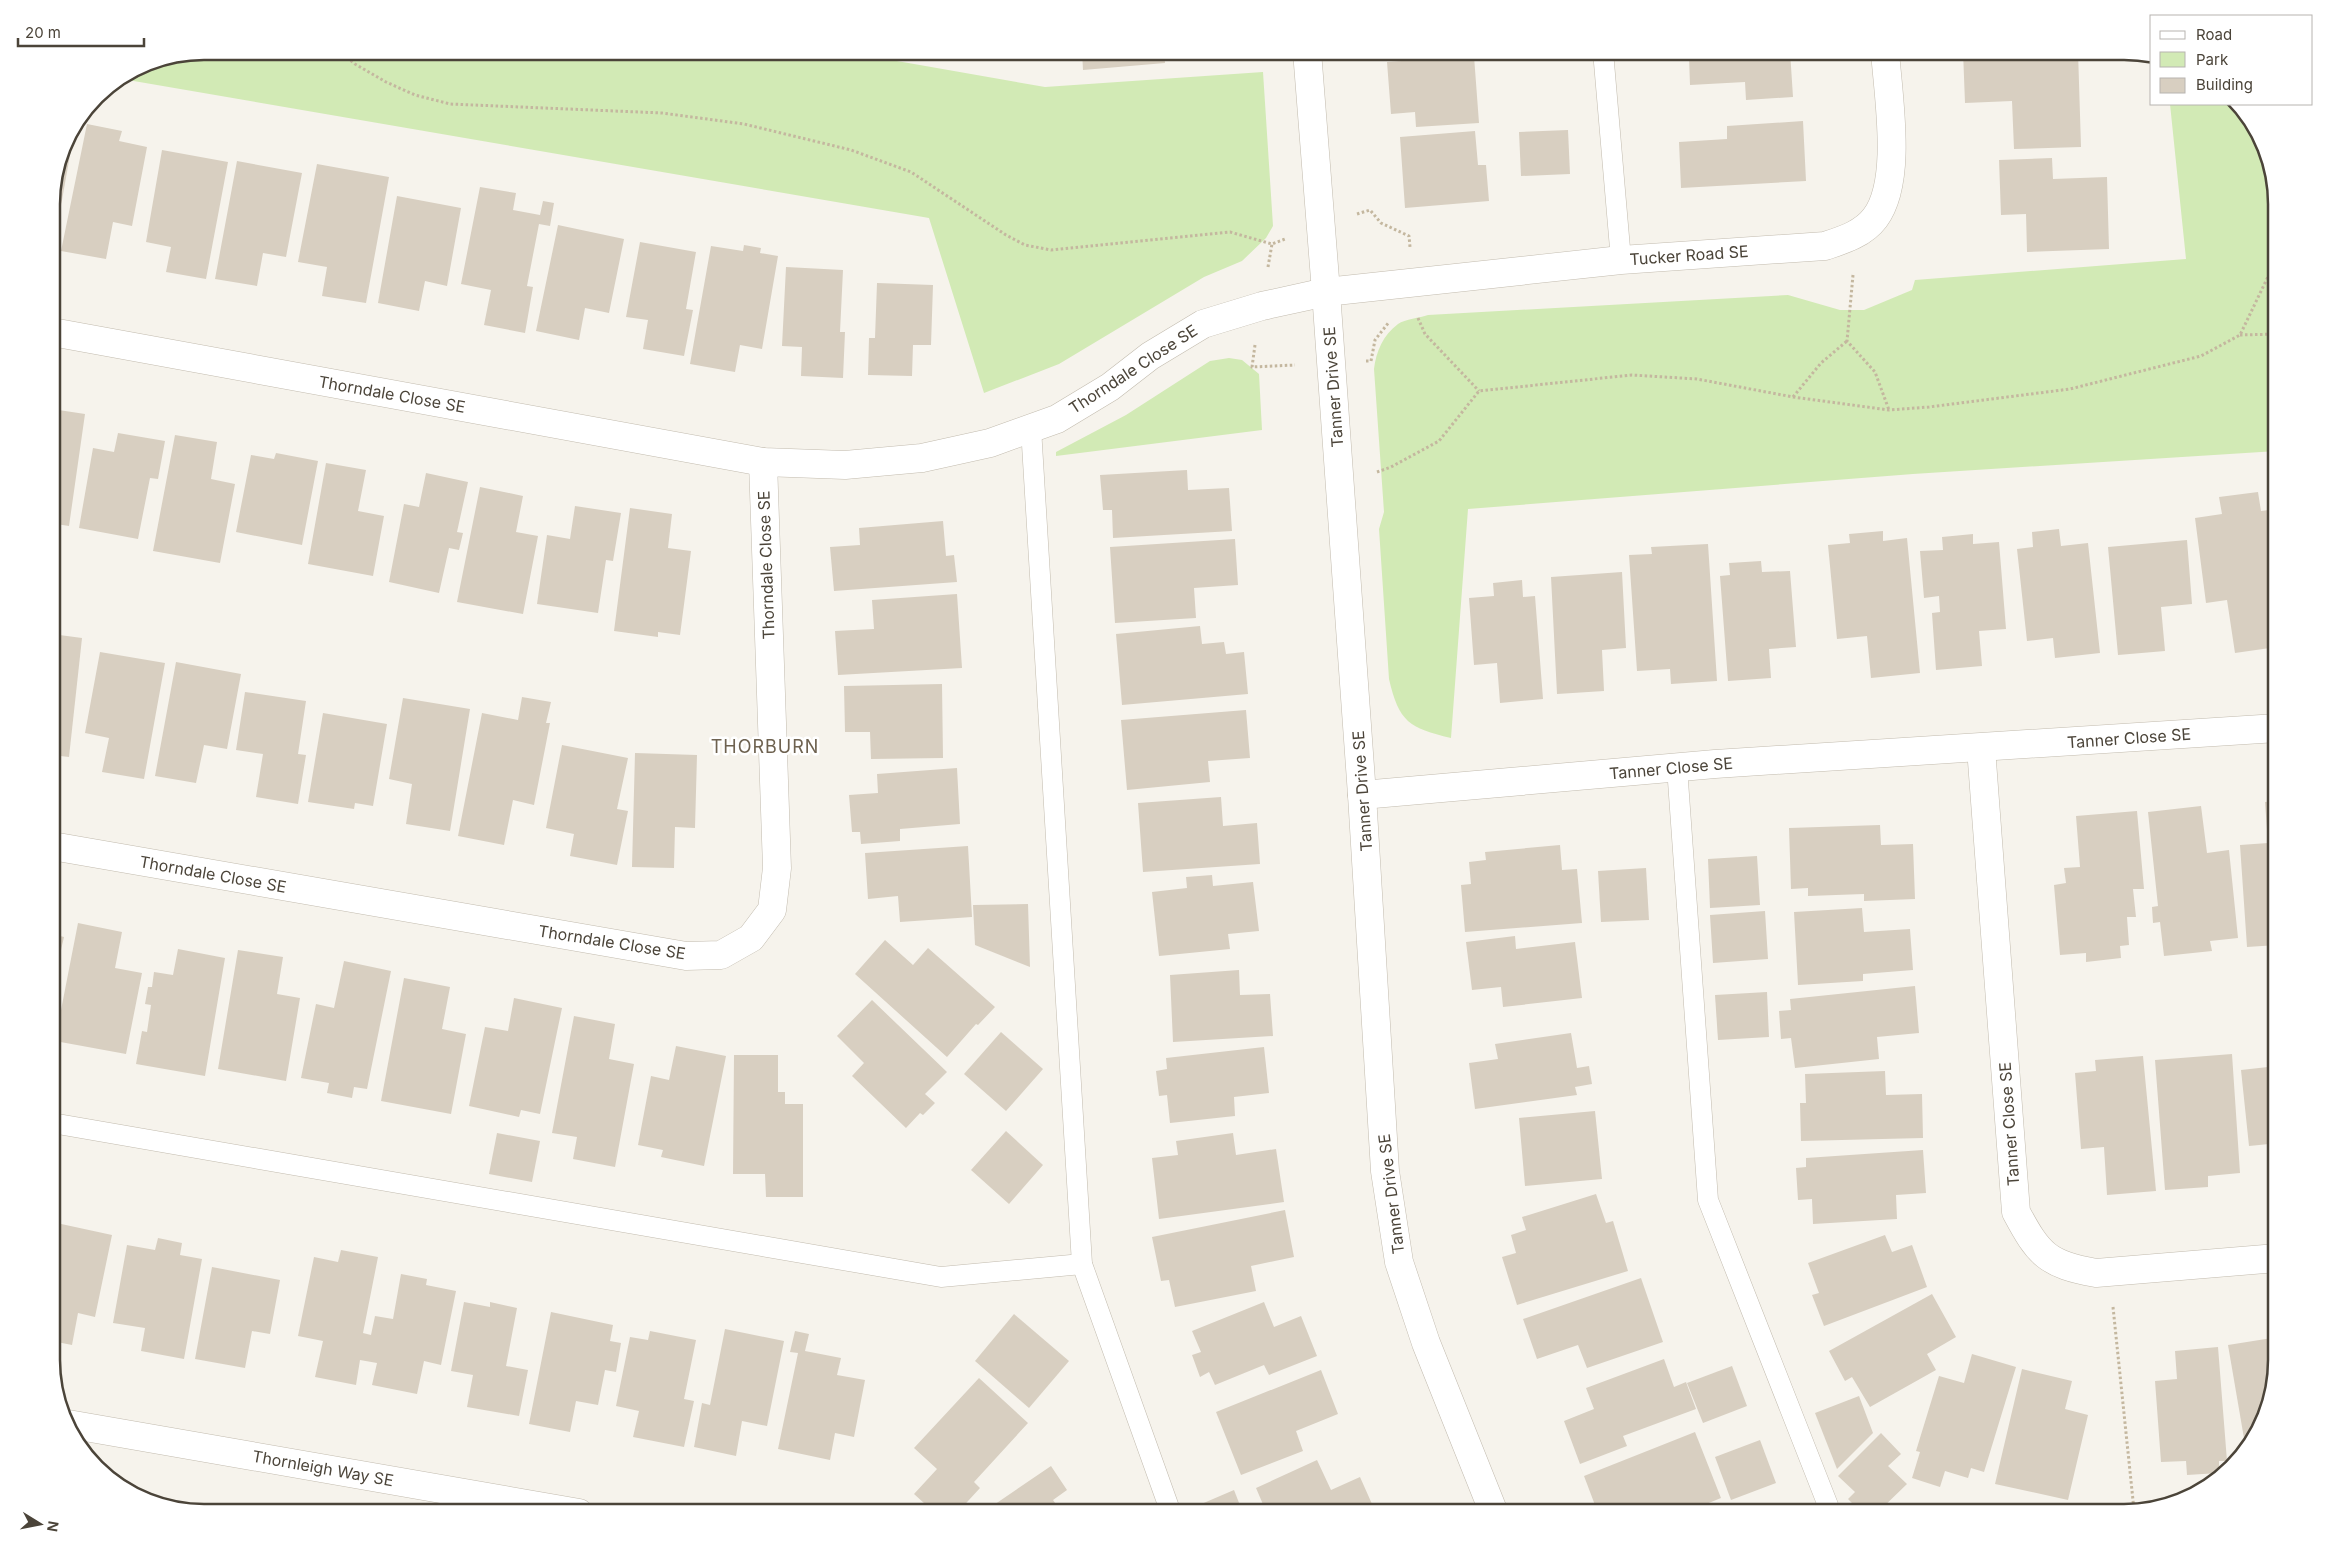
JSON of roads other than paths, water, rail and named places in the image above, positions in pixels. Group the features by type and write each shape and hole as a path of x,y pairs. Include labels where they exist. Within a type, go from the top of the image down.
{"street":[{"name":"Tanner Drive SE","path":"1308,60 1362,795 1385,1171 1399,1262 1426,1343 1490,1504"},
{"name":"Tucker Road SE","path":"1326,292 1621,260 1826,246 1857,235 1875,218 1890,186 1892,151 1886,60"},
{"name":"Thorndale Close SE","path":"60,333 763,462 845,465 922,458 990,443 1058,419 1110,387 1150,356 1203,324 1262,306 1326,292"},
{"name":"Thorndale Close SE","path":"60,847 686,956 721,954 751,938 772,910 777,868 763,462"},
{"name":"Tanner Close SE","path":"1362,795 1677,767 2268,729"},
{"name":"Tanner Close SE","path":"1981,748 2016,1212 2032,1241 2045,1256 2070,1268 2096,1272 2268,1259"},
{"name":"Thornleigh Way SE","path":"76,1425 527,1504"}],"lane":[{"path":"1604,60 1621,260"},
{"path":"1031,428 1082,1264 1168,1504"},
{"path":"1677,767 1708,1200 1826,1504"},
{"path":"60,1124 941,1277 1082,1264"}],"district":[{"name":"THORBURN","path":"765,747"}]}
